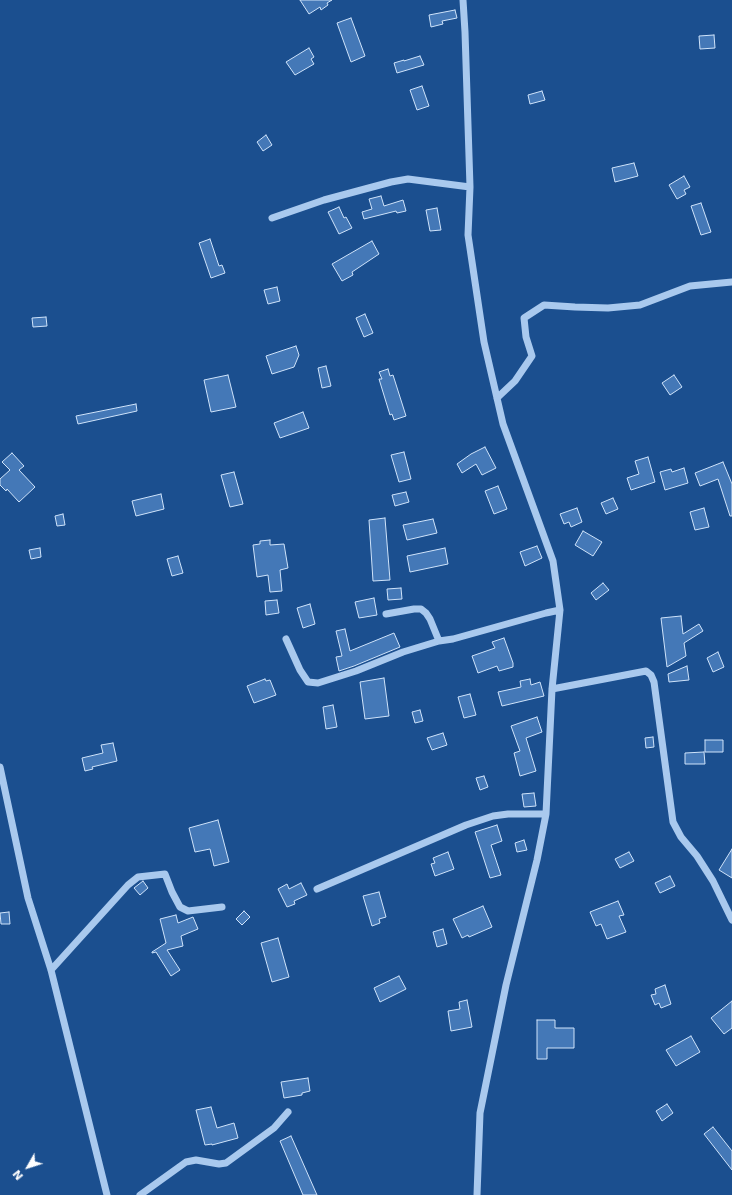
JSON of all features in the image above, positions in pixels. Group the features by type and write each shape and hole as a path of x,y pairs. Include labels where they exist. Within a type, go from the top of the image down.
{"street":[{"path":"463,0 470,187 468,235 484,342 503,424 553,561 560,610 552,689 546,814 537,860 506,984 480,1113 477,1195"},
{"path":"272,218 324,200 391,182 408,179 470,187"},
{"path":"497,398 515,381 532,356 526,337 524,318 544,305 608,308 640,305 690,286 732,282"},
{"path":"386,614 421,609 430,619 439,641"},
{"path":"286,638 300,670 308,682 318,683 356,671 403,652 439,641 453,639 560,610"},
{"path":"552,689 646,671 651,675 654,682 673,822 681,837 700,861 713,881 732,920"},
{"path":"0,767 28,898 51,970 107,1195"},
{"path":"317,889 466,825 493,816 508,814 546,814"},
{"path":"51,970 128,885 138,877 165,874 180,907 188,911 222,907"},
{"path":"140,1195 186,1162 196,1160 219,1164 226,1163 274,1128 288,1112"}],"building":[{"path":"300,0 332,0 321,10 320,7 309,14"},
{"path":"455,10 457,18 442,21 443,24 431,27 429,15"},
{"path":"351,18 365,56 351,62 337,23"},
{"path":"714,35 715,48 700,49 699,36"},
{"path":"309,48 314,57 311,59 314,64 295,75 286,62"},
{"path":"420,56 424,65 397,73 394,63"},
{"path":"422,86 429,106 417,110 410,90"},
{"path":"542,91 545,100 530,104 528,95"},
{"path":"266,135 272,145 263,151 257,142"},
{"path":"634,163 638,176 615,182 612,168"},
{"path":"684,176 690,187 684,190 686,194 677,199 669,185"},
{"path":"381,196 384,206 403,200 406,211 397,213 396,211 364,219 362,212 372,209 369,199"},
{"path":"701,203 711,232 701,235 691,206"},
{"path":"339,207 344,218 346,217 352,228 339,234 328,212"},
{"path":"437,208 441,230 430,231 426,210"},
{"path":"210,239 219,266 222,265 225,273 211,278 199,243"},
{"path":"372,241 379,254 352,272 353,275 342,281 332,264"},
{"path":"277,287 280,301 268,304 264,290"},
{"path":"365,314 373,333 364,337 356,318"},
{"path":"46,317 47,326 33,327 32,318"},
{"path":"296,346 299,355 294,367 272,374 266,356"},
{"path":"326,366 331,386 322,388 318,368"},
{"path":"388,369 390,376 393,375 406,416 394,420 392,414 390,415 379,379 382,379 379,372"},
{"path":"228,375 236,407 211,412 204,380"},
{"path":"674,375 682,387 670,395 662,383"},
{"path":"136,404 137,411 78,424 76,416"},
{"path":"303,412 309,428 280,438 274,423"},
{"path":"485,447 496,468 482,475 476,464 462,473 457,464 471,454"},
{"path":"404,452 411,479 399,482 391,455"},
{"path":"12,453 24,466 19,470 35,487 19,502 7,489 6,491 0,485 0,479 10,470 2,462"},
{"path":"648,457 655,482 631,490 627,478 639,474 635,461"},
{"path":"723,462 732,484 732,516 730,516 718,479 700,486 695,473"},
{"path":"684,468 688,483 665,490 660,472 671,469 672,472"},
{"path":"234,472 243,504 230,507 221,475"},
{"path":"498,486 507,509 494,514 485,491"},
{"path":"406,492 409,502 395,506 392,495"},
{"path":"161,494 164,509 136,516 132,501"},
{"path":"613,498 618,509 606,514 601,503"},
{"path":"577,508 582,522 571,527 569,522 564,524 560,514"},
{"path":"704,508 709,527 695,530 690,512"},
{"path":"63,514 65,525 57,526 55,516"},
{"path":"385,518 390,580 373,581 369,520"},
{"path":"433,519 437,533 407,540 403,525"},
{"path":"583,531 602,542 593,556 575,545"},
{"path":"270,540 270,545 284,544 288,568 280,570 282,591 270,592 268,575 257,577 253,545 260,544 260,541"},
{"path":"537,546 542,558 525,566 520,552"},
{"path":"40,548 41,557 31,559 29,550"},
{"path":"445,548 448,564 410,572 407,556"},
{"path":"178,556 183,573 172,576 167,559"},
{"path":"603,583 609,590 596,600 591,593"},
{"path":"401,588 402,599 388,600 387,589"},
{"path":"374,598 377,615 359,618 355,602"},
{"path":"277,600 279,613 266,615 265,601"},
{"path":"310,604 315,624 303,628 297,608"},
{"path":"681,616 683,634 699,624 703,631 684,643 686,656 667,667 661,618"},
{"path":"345,629 350,651 394,633 400,647 339,671 336,657 342,656 336,631"},
{"path":"504,638 513,667 499,671 497,666 478,673 472,656 495,648 492,642"},
{"path":"718,652 724,667 713,672 707,658"},
{"path":"687,666 689,680 669,682 668,674"},
{"path":"384,678 389,716 365,719 360,682"},
{"path":"265,679 266,681 270,680 276,695 254,703 247,686"},
{"path":"530,679 531,685 540,682 544,696 502,706 498,692 521,687 520,681"},
{"path":"470,694 476,715 464,718 458,697"},
{"path":"333,705 337,727 326,729 323,707"},
{"path":"420,710 423,721 415,723 412,712"},
{"path":"537,717 542,732 526,738 536,771 520,776 514,753 520,751 511,726"},
{"path":"443,733 447,745 432,750 427,738"},
{"path":"653,737 654,747 646,748 645,738"},
{"path":"705,740 723,740 723,752 705,752"},
{"path":"113,743 117,761 92,767 93,769 85,771 82,758 103,753 101,745"},
{"path":"704,752 705,764 685,764 685,753"},
{"path":"484,776 488,787 480,790 476,778"},
{"path":"534,793 536,806 524,807 522,794"},
{"path":"218,820 229,862 214,866 210,849 195,852 189,828"},
{"path":"497,825 502,841 491,845 501,875 490,878 475,832"},
{"path":"524,840 527,850 517,852 515,843"},
{"path":"732,849 732,878 719,870"},
{"path":"448,852 454,869 435,876 431,864 435,863 433,858"},
{"path":"629,852 634,861 620,868 615,859"},
{"path":"670,876 675,886 660,893 655,883"},
{"path":"143,881 148,888 140,895 134,888"},
{"path":"301,883 307,895 294,901 295,904 287,907 278,889 287,884 289,889"},
{"path":"379,892 386,917 379,919 380,923 372,926 363,896"},
{"path":"618,901 624,915 619,916 626,932 607,939 601,924 596,926 590,912"},
{"path":"483,906 492,927 469,937 468,935 462,938 453,919"},
{"path":"244,911 250,917 242,925 236,919"},
{"path":"9,912 10,924 1,924 0,913"},
{"path":"176,915 178,923 193,917 198,929 181,936 183,946 167,950 180,970 171,976 156,952 152,952 166,943 160,919"},
{"path":"443,929 447,944 437,947 433,932"},
{"path":"278,938 289,977 272,982 261,943"},
{"path":"399,976 406,989 380,1002 374,988"},
{"path":"665,985 671,1004 661,1008 659,1003 655,1005 651,995 656,994 655,989"},
{"path":"467,1000 472,1027 451,1031 448,1011 460,1009 459,1002"},
{"path":"732,1001 732,1028 724,1034 711,1018"},
{"path":"537,1020 555,1020 555,1028 574,1028 574,1048 547,1048 547,1059 537,1059"},
{"path":"691,1036 700,1052 676,1066 666,1050"},
{"path":"308,1078 310,1091 302,1093 302,1095 284,1098 281,1082"},
{"path":"667,1104 673,1113 662,1121 656,1111"},
{"path":"211,1107 217,1128 234,1123 238,1138 212,1145 205,1145 196,1110"},
{"path":"713,1127 732,1151 732,1170 704,1134"},
{"path":"291,1136 317,1195 303,1195 280,1141"}]}
